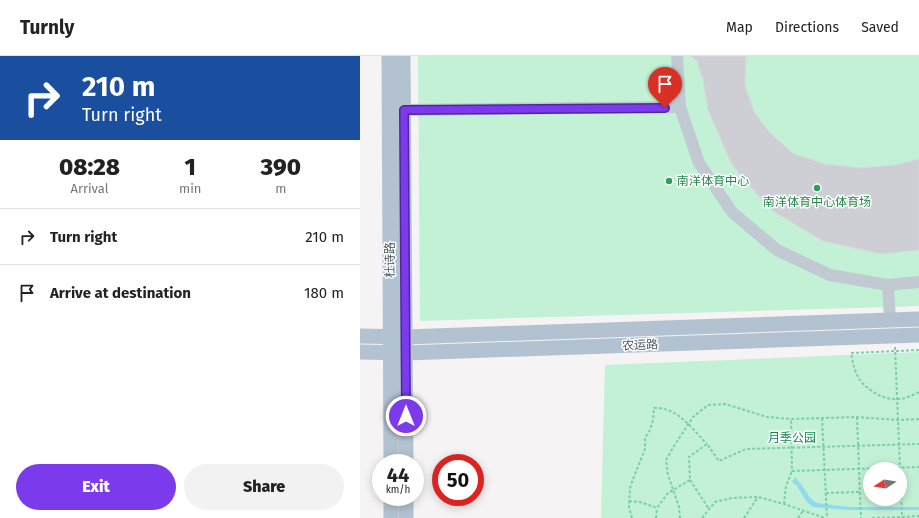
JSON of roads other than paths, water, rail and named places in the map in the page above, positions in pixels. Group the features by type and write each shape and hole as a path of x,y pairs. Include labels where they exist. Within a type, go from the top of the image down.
{"main road":[{"name":"杜诗路","path":"389,56 391,454"},
{"name":"杜诗路","path":"403,56 406,454"},
{"name":"农运路","path":"360,336 406,337 919,319"},
{"name":"农运路","path":"360,352 406,353 919,334"},
{"path":"391,506 391,518"},
{"path":"406,506 406,518"}],"lane":[{"path":"677,56 680,108 699,163 732,212 777,250 830,275 888,285 919,282"},
{"path":"404,110 680,108"},
{"path":"888,285 890,320"}],"water":[{"path":"795,477 811,499 817,503 848,507 919,507 919,510 849,510 813,507 806,501 797,486 792,482"}],"place":[{"name":"南洋体育中心","path":"669,181"},
{"name":"南洋体育中心体育场","path":"817,188"}],"park label":[{"name":"月季公园","path":"792,438"}]}
